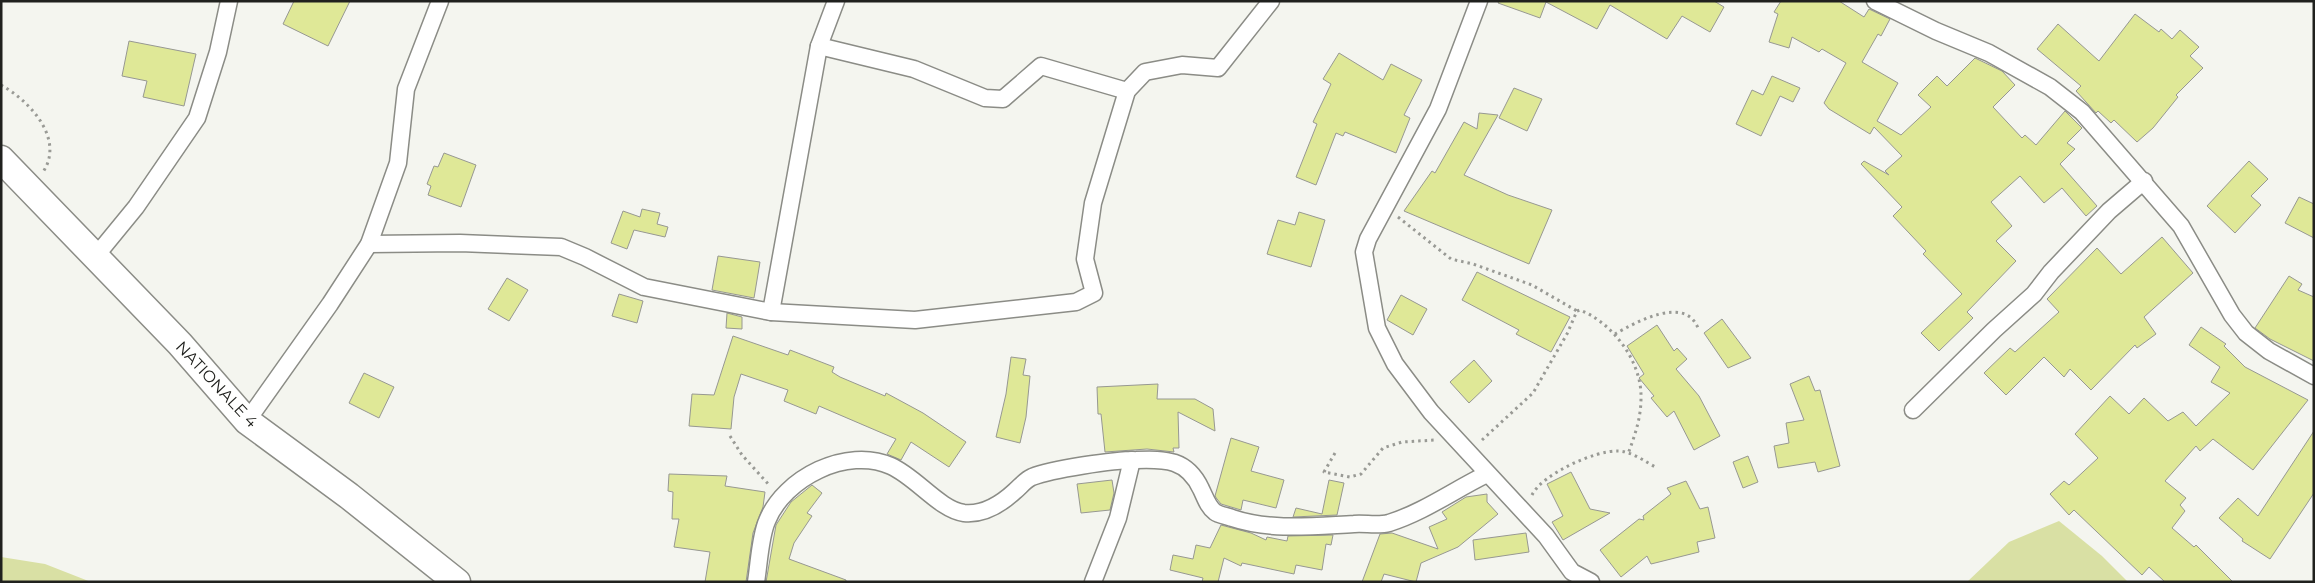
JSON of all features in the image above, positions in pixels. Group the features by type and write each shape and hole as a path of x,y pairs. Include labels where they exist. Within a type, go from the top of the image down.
{"highway":[{"name":"NATIONALE 4","path":"1,160 94,258 180,344 247,421 349,496 456,582"}],"street":[{"path":"94,258 136,208 197,118 218,52 230,1"},
{"path":"247,421 325,312 369,244 398,163 406,89 440,1"},
{"path":"770,312 819,46 836,1"},
{"path":"369,244 460,243 561,247 586,257 644,287 770,312 915,320 1076,302 1094,293 1085,259 1093,203 1127,92 1145,72 1182,65 1218,68 1271,1"},
{"path":"1479,1 1438,109 1368,239 1364,252 1377,328 1395,364 1431,412 1546,536 1573,577 1592,582"},
{"path":"1875,1 1936,31 1989,53 2050,87 2082,112 2144,181 2181,226 2232,315 2246,333 2269,351 2314,376"},
{"path":"819,46 914,69 985,98 1003,99 1041,66 1127,92"},
{"path":"1913,410 1994,330 2028,300 2051,272 2109,211 2144,181"},
{"path":"756,582 766,523 778,499 798,483 842,462 866,459 891,466 923,486 944,506 964,513 986,511 1010,496 1029,478 1046,472 1132,460 1154,459 1186,467 1192,472 1209,506 1215,512 1245,522 1279,526 1322,527 1345,524 1386,524 1436,502 1487,474"},
{"path":"1093,582 1118,518 1132,460"}],"path":[{"path":"1,85 14,92 38,114 45,128 50,151 49,163 30,191"},
{"path":"1396,189 1396,215 1413,231 1451,259 1473,264 1532,285 1577,311 1588,313 1615,334 1634,364 1642,395 1639,423 1628,454"},
{"path":"1469,453 1533,393 1567,334 1577,311"},
{"path":"1615,334 1654,315 1679,311 1690,316 1698,328"},
{"path":"1335,453 1324,472 1350,477 1361,474 1383,448 1402,442 1427,442 1452,435"},
{"path":"730,436 742,455 768,484 778,499"},
{"path":"1523,511 1534,490 1550,475 1599,454 1618,451 1657,468"}],"green space":[{"path":"2059,521 2102,556 2128,582 1967,582 2009,542"},
{"path":"1,557 45,564 91,582 1,582"}],"building":[{"path":"294,1 350,1 328,46 283,24"},
{"path":"1499,1 1714,1 1724,7 1710,32 1682,16 1667,39 1610,5 1597,29 1546,2 1540,18 1498,3"},
{"path":"1781,1 1839,1 1864,17 1869,9 1890,19 1881,36 1878,34 1862,62 1898,83 1877,121 1901,135 1931,107 1918,95 1937,76 1947,86 1975,58 2002,71 2015,85 1993,107 2022,138 2025,135 2036,145 2065,111 2082,128 2067,143 2075,149 2060,164 2097,206 2086,216 2062,188 2044,203 2020,176 1991,202 2012,226 1996,241 2016,261 1967,312 1973,318 1939,351 1921,333 1962,294 1923,254 1926,251 1893,216 1902,207 1861,164 1864,161 1889,175 1885,171 1902,156 1874,127 1870,134 1829,109 1824,103 1846,63 1822,49 1819,52 1792,37 1789,48 1769,42 1778,14 1774,12"},
{"path":"2135,14 2159,32 2161,29 2172,39 2180,30 2199,47 2190,56 2203,68 2176,95 2178,97 2153,128 2137,142 2114,120 2111,123 2098,111 2096,113 2076,91 2081,86 2037,49 2058,24 2099,61"},
{"path":"129,41 196,54 184,106 143,97 147,81 122,76"},
{"path":"1339,53 1383,80 1391,64 1422,80 1404,115 1410,118 1396,153 1345,132 1343,136 1336,133 1316,185 1296,177 1317,124 1313,122 1331,84 1323,79"},
{"path":"1772,76 1800,88 1793,102 1780,96 1761,136 1736,124 1752,90 1763,95"},
{"path":"1514,88 1542,99 1527,131 1499,118"},
{"path":"1479,113 1498,115 1464,175 1508,195 1552,210 1529,264 1404,211 1432,171 1435,173 1464,122 1477,129"},
{"path":"444,153 476,165 461,207 428,195 431,186 427,184 434,166 438,167"},
{"path":"2249,161 2268,179 2251,196 2261,205 2235,233 2207,206"},
{"path":"2299,197 2314,204 2314,238 2285,223"},
{"path":"642,209 660,213 657,224 668,227 665,237 634,230 627,249 611,243 623,211 640,217"},
{"path":"1299,212 1325,220 1311,267 1267,254 1278,220 1295,225"},
{"path":"2162,237 2193,273 2144,317 2156,334 2137,348 2135,345 2091,390 2070,369 2064,377 2044,357 2006,395 1984,373 2010,348 2015,352 2059,312 2047,299 2097,248 2121,274"},
{"path":"718,256 760,262 754,298 712,290"},
{"path":"1477,272 1570,317 1551,352 1516,334 1519,330 1462,300"},
{"path":"2289,276 2302,284 2298,290 2314,297 2314,361 2270,339 2255,328"},
{"path":"507,278 528,290 509,321 488,309"},
{"path":"619,294 643,301 637,323 612,316"},
{"path":"1401,295 1427,309 1413,335 1387,320"},
{"path":"727,313 742,317 742,329 726,328"},
{"path":"1722,319 1751,358 1728,368 1704,333"},
{"path":"1657,325 1674,351 1677,348 1687,359 1676,369 1699,396 1720,436 1694,450 1674,411 1667,417 1651,398 1654,396 1639,378 1644,374 1627,346"},
{"path":"2201,327 2226,344 2224,346 2245,367 2308,400 2253,470 2213,439 2200,451 2196,446 2165,481 2186,498 2180,505 2185,511 2172,528 2194,547 2196,545 2233,582 2165,582 2149,567 2142,575 2074,510 2069,515 2050,494 2064,481 2069,485 2098,458 2075,434 2110,396 2129,414 2144,398 2168,421 2183,412 2196,426 2230,393 2211,382 2220,367 2189,345"},
{"path":"733,336 788,355 790,350 834,367 832,372 840,377 885,396 886,393 923,413 966,442 949,467 911,442 901,460 887,454 896,439 819,406 816,414 784,401 788,390 741,374 734,397 731,429 689,426 692,394 714,395"},
{"path":"1011,357 1026,359 1023,375 1030,376 1026,417 1020,443 996,437 1006,394"},
{"path":"1474,360 1492,381 1469,403 1450,382"},
{"path":"364,373 394,387 379,418 349,403"},
{"path":"1809,376 1815,391 1820,390 1840,466 1818,472 1815,462 1778,468 1774,446 1789,443 1786,423 1804,420 1790,384"},
{"path":"1158,384 1157,399 1195,399 1213,409 1215,431 1178,412 1179,448 1173,448 1174,452 1147,449 1105,452 1101,414 1098,414 1097,387"},
{"path":"2314,431 2314,493 2270,559 2242,541 2243,539 2219,518 2238,498 2258,516"},
{"path":"1231,438 1259,447 1251,471 1284,480 1276,508 1243,500 1241,510 1221,504 1215,496"},
{"path":"1748,456 1758,482 1743,488 1733,462"},
{"path":"1571,472 1590,509 1610,513 1563,540 1552,522 1563,516 1547,484"},
{"path":"669,474 727,476 725,486 765,492 763,507 753,533 746,582 705,582 710,552 674,547 679,519 672,519 673,492 668,491"},
{"path":"1112,480 1114,493 1110,510 1081,513 1077,484"},
{"path":"1329,480 1344,483 1337,515 1293,517 1296,508 1322,514"},
{"path":"1686,481 1700,509 1708,507 1715,538 1697,542 1699,552 1651,564 1647,556 1621,577 1600,550 1639,519 1644,520 1643,516 1671,494 1667,488"},
{"path":"812,485 822,493 807,513 812,516 794,543 789,559 846,580 846,582 766,582 776,525 791,502"},
{"path":"1487,494 1487,502 1498,514 1458,547 1421,563 1416,582 1384,574 1381,582 1362,582 1380,534 1392,533 1438,549 1429,527 1447,519 1442,512 1466,497"},
{"path":"1221,525 1251,533 1266,540 1267,537 1287,541 1288,536 1333,535 1331,545 1326,544 1322,570 1296,565 1294,574 1242,563 1241,566 1224,558 1218,582 1202,582 1203,578 1170,570 1173,555 1193,559 1196,545 1210,548"},
{"path":"1526,533 1529,552 1475,560 1473,540"}]}
